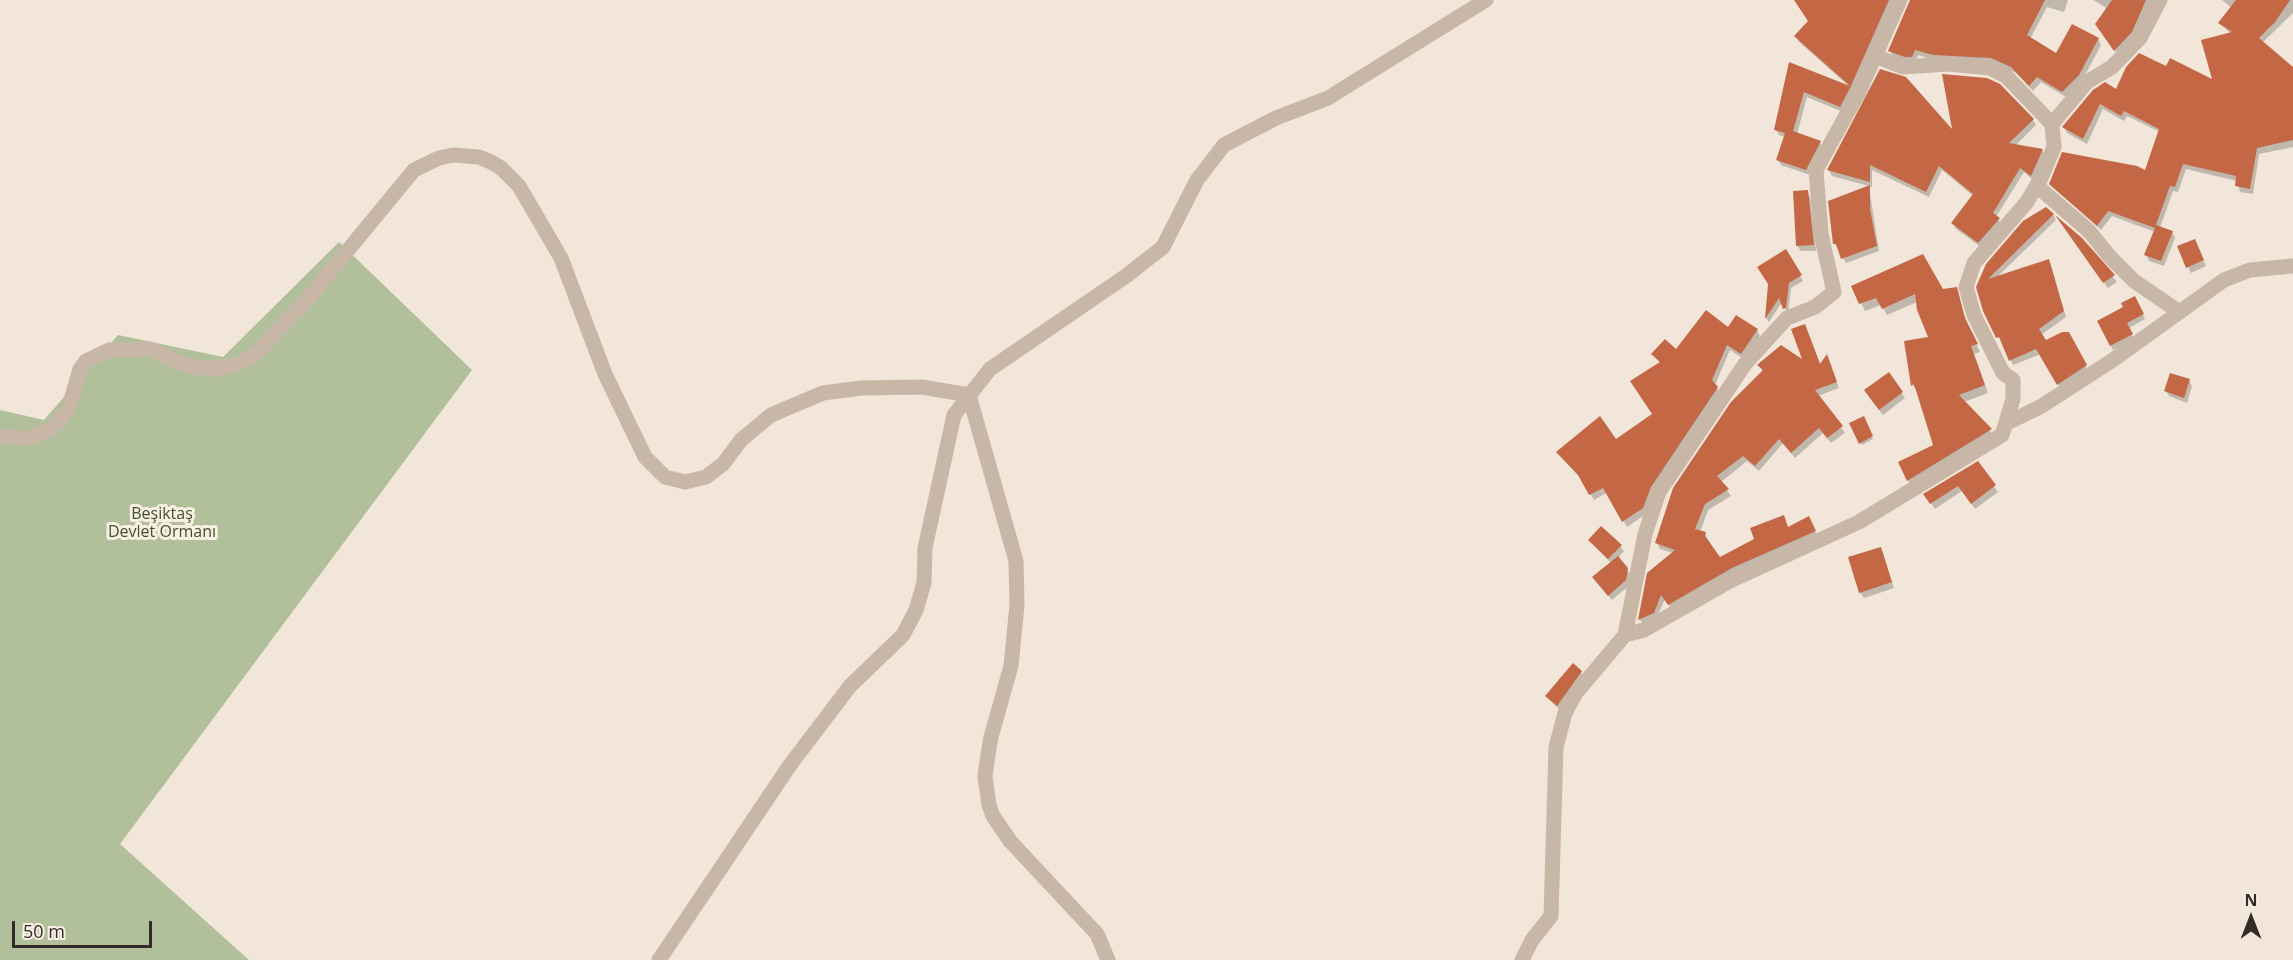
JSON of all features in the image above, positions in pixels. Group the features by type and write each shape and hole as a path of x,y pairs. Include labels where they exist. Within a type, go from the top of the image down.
{"street":[{"path":"659,960 790,765 850,686 903,635 916,610 924,583 925,548 954,415 990,369 1126,276 1163,247 1197,180 1224,145 1276,118 1328,98 1486,0"},
{"path":"1522,960 1532,940 1551,916 1559,728 1576,693 1625,635 1645,534 1659,492 1745,364 1787,318 1815,307 1834,292 1821,234 1816,170 1875,56 1900,0"},
{"path":"2052,124 2087,82 2112,68 2140,38 2160,0"},
{"path":"1625,635 1644,630 1730,581 1859,522 2002,435 2013,399 2013,380 2003,373 1981,332 1966,287 1974,263 2027,202 2037,186 2054,147 2052,124 2006,76 1990,68 1948,64 1903,67 1875,56"},
{"path":"0,436 26,439 51,429 68,411 80,369 86,360 109,350 151,349 185,364 210,369 235,365 246,360 257,353 311,295 414,171 426,163 453,155 479,157 490,162 501,168 519,186 561,258 605,374 645,457 650,465 665,477 685,482 706,477 723,464 741,440 771,415 823,393 861,388 922,387 969,395"},
{"path":"2037,186 2089,231 2110,258 2134,281 2178,311"},
{"path":"2007,423 2040,407 2094,372 2224,280 2250,270 2293,266"},
{"path":"969,395 1016,561 1017,604 1011,666 991,737 985,777 989,805 993,816 1010,841 1097,934 1108,960"}],"green space":[{"name":"Beşiktaş Devlet Ormanı","path":"339,242 472,370 120,844 249,960 0,960 0,410 44,420 118,335 223,357"}],"building":[{"path":"1794,0 1889,0 1850,88 1840,107 1804,92 1793,131 1821,141 1806,170 1776,160 1785,133 1774,130 1789,62 1850,86 1794,36 1808,21"},
{"path":"1910,0 2045,0 2027,35 2056,53 2072,24 2099,38 2079,75 2062,92 2037,77 2029,86 2011,67 1991,58 1933,55 1915,50 1912,57 1905,57 1888,51"},
{"path":"2112,0 2146,0 2132,32 2114,51 2095,24"},
{"path":"2236,0 2290,0 2275,22 2259,38 2293,67 2293,140 2257,148 2250,189 2235,186 2236,176 2183,164 2175,187 2170,186 2156,225 2173,231 2161,261 2144,255 2155,228 2108,211 2097,226 2049,184 2062,152 2137,166 2145,170 2159,129 2124,111 2121,116 2100,104 2083,139 2062,127 2093,90 2105,82 2116,89 2126,67 2139,53 2166,66 2170,58 2212,79 2201,40 2232,32 2218,23"},
{"path":"1880,69 1906,77 1952,129 1942,74 1987,78 2000,84 2034,119 2009,143 2043,149 2032,174 2031,176 2020,168 1993,213 2000,218 1978,243 1951,223 1973,194 1939,166 1926,192 1870,165 1870,182 1827,170"},
{"path":"1870,185 1870,209 1877,246 1841,259 1836,244 1833,244 1828,201"},
{"path":"1808,190 1814,245 1796,246 1793,191"},
{"path":"2046,207 2054,214 1988,279 2049,259 2064,311 2039,329 2046,340 2062,332 2069,332 2087,365 2057,385 2036,349 2009,361 1999,337 1996,338 1983,311 1976,287 1986,264 2023,221"},
{"path":"2055,215 2082,238 2115,275 2103,283"},
{"path":"2195,239 2204,260 2186,268 2177,246"},
{"path":"1786,249 1802,275 1789,283 1786,308 1783,309 1779,298 1765,319 1768,284 1757,267"},
{"path":"1923,254 1943,289 1957,287 1965,318 1978,344 1971,346 1985,385 1959,395 1992,429 1907,481 1898,462 1933,445 1914,384 1911,386 1904,341 1928,337 1917,310 1915,294 1882,309 1876,298 1859,304 1851,286"},
{"path":"2135,296 2144,314 2127,323 2133,334 2110,346 2097,321 2123,307 2121,303"},
{"path":"1706,310 1728,327 1736,315 1758,329 1741,354 1727,345 1712,380 1718,387 1651,487 1643,508 1622,522 1603,488 1589,495 1578,475 1556,452 1600,416 1616,439 1652,414 1630,381 1660,362 1651,354 1665,339 1676,349"},
{"path":"1805,324 1820,364 1827,354 1837,382 1815,390 1843,426 1827,438 1819,428 1791,453 1779,439 1755,466 1743,456 1717,476 1729,489 1705,504 1695,529 1706,532 1705,536 1720,557 1754,539 1750,528 1784,515 1788,527 1809,516 1816,531 1732,568 1668,605 1661,595 1654,613 1638,620 1647,573 1675,550 1655,543 1673,488 1731,402 1763,370 1757,365 1781,345 1802,359 1791,329"},
{"path":"1889,372 1903,392 1879,410 1864,390"},
{"path":"2170,373 2190,379 2184,398 2164,391"},
{"path":"1864,416 1873,436 1859,444 1849,423"},
{"path":"1978,461 1996,485 1971,504 1958,486 1930,504 1923,494"},
{"path":"1601,526 1622,545 1608,559 1588,540"},
{"path":"1881,547 1892,582 1859,593 1848,557"},
{"path":"1618,556 1628,568 1626,580 1608,596 1592,577"},
{"path":"1573,663 1582,671 1557,706 1545,696"}]}
